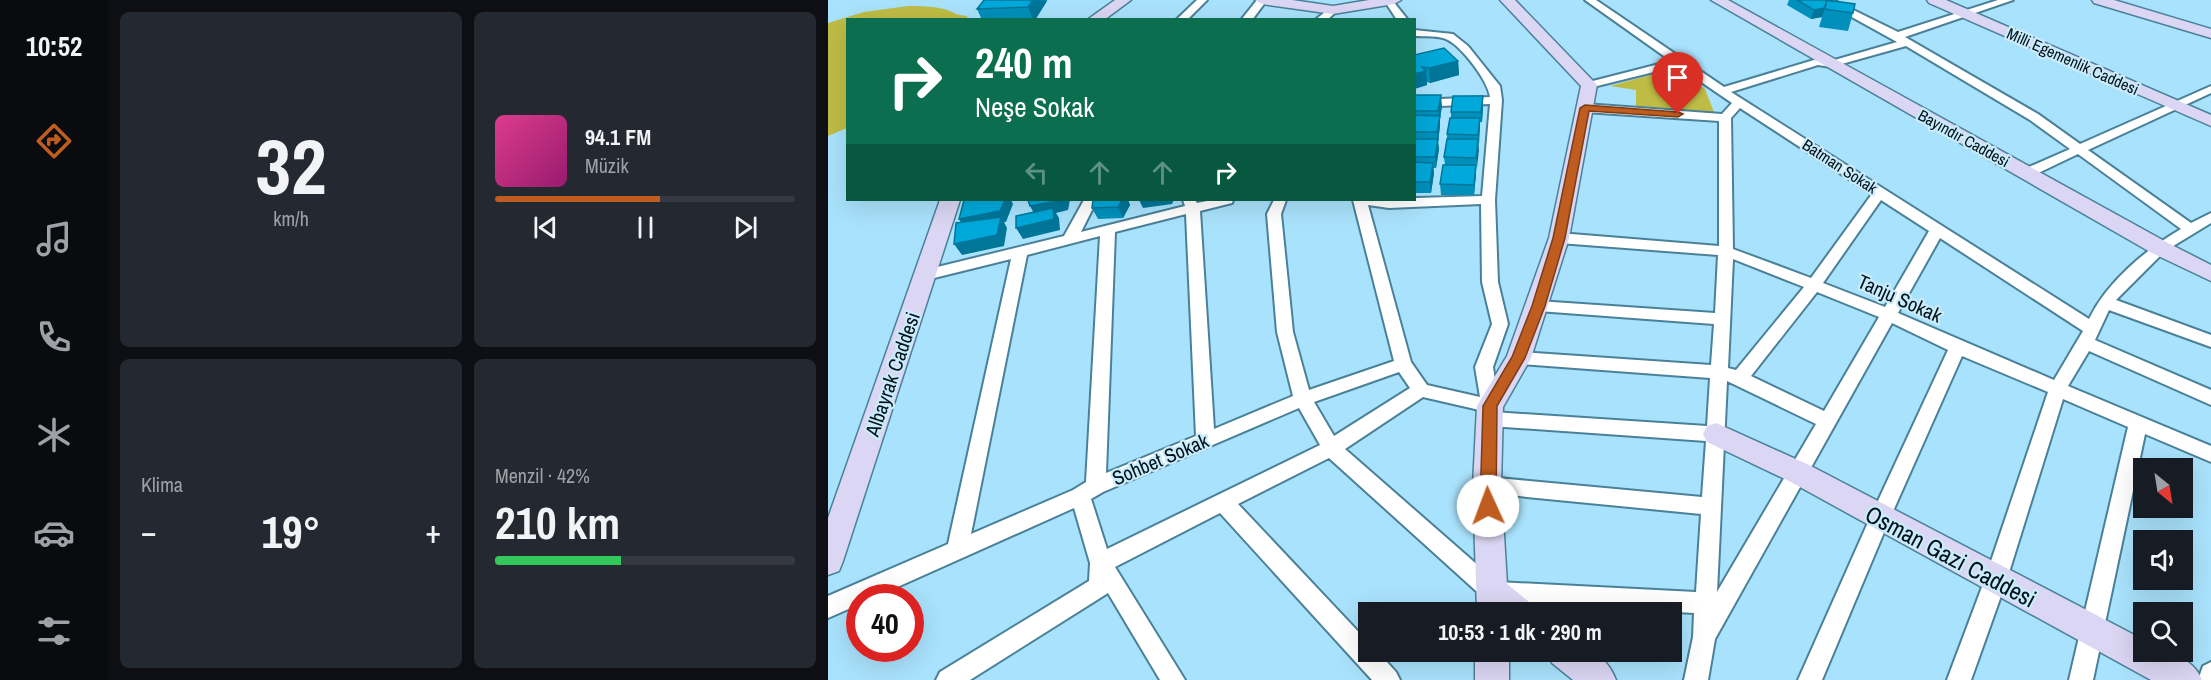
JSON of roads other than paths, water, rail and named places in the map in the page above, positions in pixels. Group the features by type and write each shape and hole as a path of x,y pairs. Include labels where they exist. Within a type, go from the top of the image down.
{"street":[{"path":"1097,18 1120,0"},
{"path":"1183,18 1202,0"},
{"path":"1248,18 1262,0 1333,10 1391,1 1402,18"},
{"path":"1507,0 1588,86"},
{"name":"Batman Sokak","path":"1590,0 1722,91 1937,230 2089,336 2211,398"},
{"name":"Bayındır Caddesi","path":"1718,0 2160,248 2211,274"},
{"path":"1826,0 1897,36 2034,117 2191,230"},
{"name":"Milli Egemenlik Caddesi","path":"1934,0 2211,121"},
{"path":"1897,36 2008,0"},
{"path":"2099,0 2211,34"},
{"path":"1323,18 1333,10"},
{"path":"1416,33 1449,36 1464,48 1494,86 1496,100 1488,200 1490,282 1500,324 1484,367 1490,413 1487,485 1493,602"},
{"path":"1722,91 1818,62 1832,64 1904,43 1897,36"},
{"path":"1588,86 1680,62"},
{"path":"1490,413 1518,358 1538,306 1559,238 1588,86"},
{"path":"2027,173 2211,89"},
{"path":"1416,104 1496,100"},
{"path":"1696,680 1704,637 1726,251 1725,118 1739,102"},
{"path":"1585,108 1725,118"},
{"path":"1740,378 1814,285 1880,192"},
{"path":"1389,202 1488,200"},
{"path":"1071,237 1089,201"},
{"path":"926,275 1191,204 1218,201"},
{"path":"1280,201 1274,214 1285,332 1303,399 1331,448 1493,602"},
{"path":"1362,201 1402,364 1421,390 1490,413 1716,434"},
{"path":"1191,204 1205,440"},
{"name":"Albayrak Caddesi","path":"829,553 926,275 954,206"},
{"path":"1959,680 1996,579 2058,388 2089,336 2105,302 2160,248 2211,217"},
{"path":"948,680 1100,586 1101,563 1088,491 1108,228"},
{"path":"1704,637 1937,230"},
{"name":"Tanju Sokak","path":"1559,238 1726,251 1889,315 1958,347 2211,454"},
{"path":"957,552 1020,251"},
{"path":"2105,302 2211,341"},
{"path":"1538,306 1721,319"},
{"path":"1810,680 1880,518 1958,347"},
{"path":"1518,358 1719,372 1740,378 1828,421"},
{"name":"Sohbet Sokak","path":"828,607 957,552 1205,440 1303,399 1402,364"},
{"path":"1101,563 1331,448 1421,390"},
{"path":"2081,680 2138,424"},
{"name":"Osman Gazi Caddesi","path":"1716,434 1799,474 2185,680"},
{"path":"1487,485 1711,506"},
{"path":"1223,502 1388,680"},
{"path":"1101,563 1173,680"},
{"path":"1682,603 1706,603"},
{"path":"1492,662 1492,680"},
{"path":"1577,662 1599,680"},
{"path":"2210,680 2211,674"}]}
